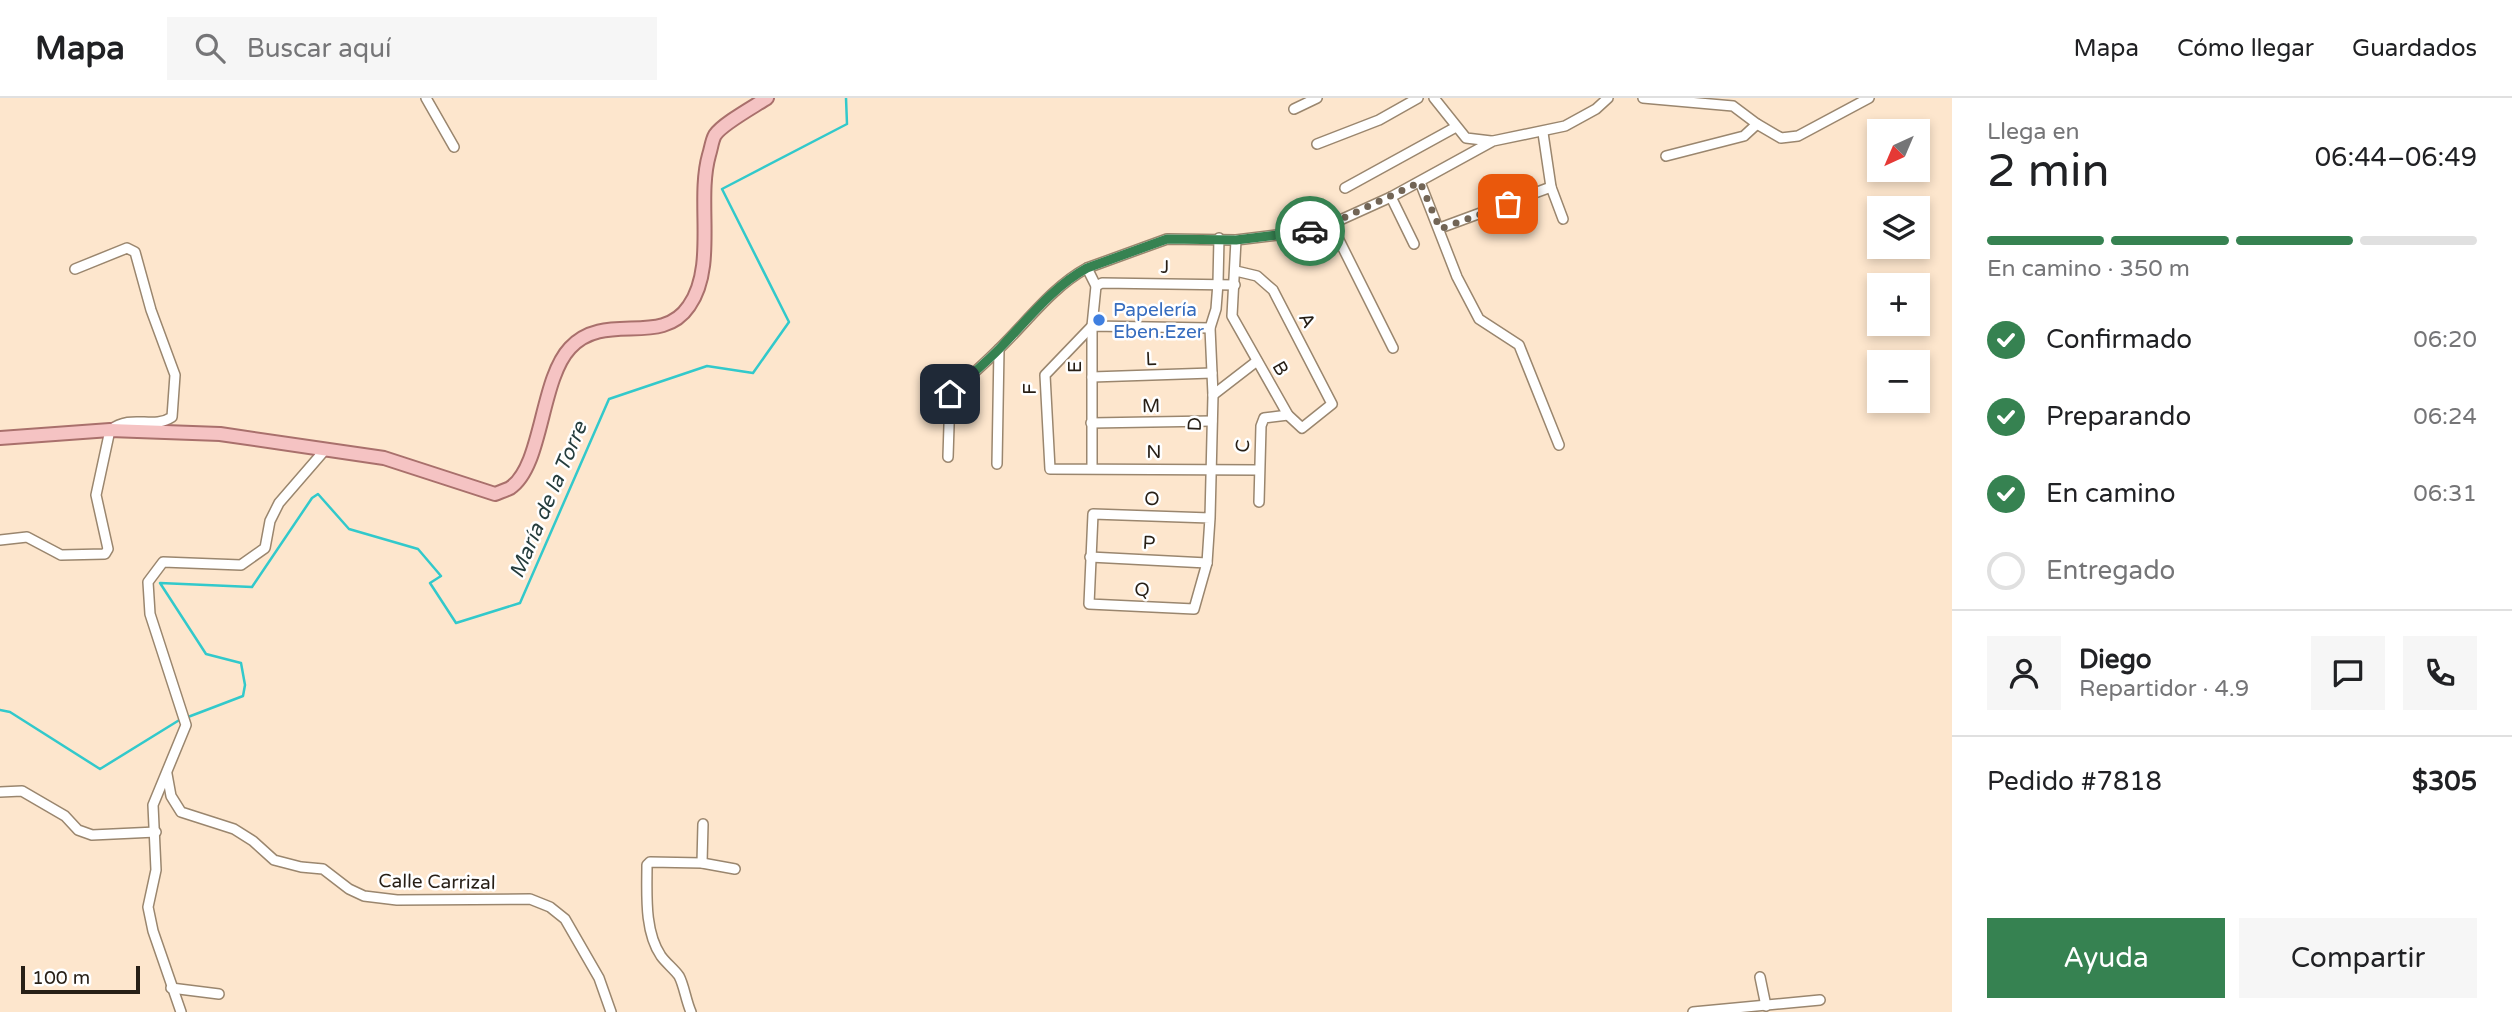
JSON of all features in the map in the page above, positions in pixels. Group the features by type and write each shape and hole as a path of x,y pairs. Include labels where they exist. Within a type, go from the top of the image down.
{"main road":[{"path":"0,438 110,430 220,434 384,458 495,494 511,487 523,471 533,450 555,369 568,349 582,336 601,329 655,328 671,323 689,307 698,287 703,261 707,162 715,135 767,98"}],"street":[{"path":"426,98 454,147"},
{"path":"1294,109 1317,98"},
{"path":"1317,144 1379,120 1418,98"},
{"path":"1434,98 1466,138 1493,141 1565,126 1596,109 1608,98"},
{"path":"1643,98 1733,106 1781,138 1798,136 1869,98"},
{"path":"1666,156 1744,136 1757,124"},
{"path":"1345,188 1456,127"},
{"path":"1543,132 1551,187 1563,219"},
{"path":"948,457 950,394 1075,274 1167,239 1236,240 1318,230 1391,197 1493,141"},
{"path":"1420,182 1457,277 1479,318 1519,345 1559,446"},
{"path":"1440,229 1551,187"},
{"path":"1391,197 1414,244"},
{"path":"1331,224 1393,348"},
{"name":"D","path":"1194,609 1207,563 1213,395 1210,328 1216,309 1219,238"},
{"path":"1235,285 1236,240"},
{"path":"0,540 27,537 61,555 105,554 108,549 96,495 110,430 121,422 165,421 172,417 175,375 151,310 135,252 127,248 75,269"},
{"path":"1087,268 1096,286"},
{"name":"A","path":"1236,271 1257,276 1273,290 1332,404 1301,428 1288,415"},
{"name":"J","path":"1096,286 1102,283 1235,285"},
{"name":"B","path":"1235,285 1232,316 1288,415"},
{"name":"E","path":"1092,468 1091,326 1096,286"},
{"path":"1091,326 1210,328"},
{"name":"F","path":"1050,469 1045,375 1091,326"},
{"path":"997,464 999,349"},
{"path":"1213,395 1257,361"},
{"name":"L","path":"1092,377 1212,373"},
{"name":"C","path":"1259,502 1261,426 1265,418 1288,415"},
{"name":"M","path":"1091,423 1212,421"},
{"path":"181,1012 171,988 148,907 156,870 153,805 186,725 150,614 148,582 163,562 241,565 265,548 270,521 279,503 324,451"},
{"name":"N","path":"1050,469 1258,470"},
{"name":"O","path":"1090,557 1093,514 1210,518"},
{"name":"P","path":"1090,557 1207,563"},
{"name":"Q","path":"1090,557 1088,604 1194,609"},
{"name":"Calle Carrizal","path":"167,772 171,796 181,813 234,829 253,841 274,860 323,869 349,889 364,896 397,900 530,899 550,907 565,919 572,930 599,978 611,1012"},
{"path":"0,792 22,791 65,816 78,830 92,835 156,832"},
{"path":"702,863 703,824"},
{"path":"691,1012 685,1000 680,977 660,956 653,942 647,865 650,862 702,863 735,869"},
{"path":"1760,977 1766,1006"},
{"path":"171,988 219,994"},
{"path":"1693,1012 1820,1000"}],"waterway":[{"name":"María de la Torre","path":"188,717 243,696 245,685 241,663 206,654 160,583 252,587 312,498 318,494 349,529 418,549 441,576 430,583 456,623 520,603 609,399 707,366 753,373 789,322 722,189 847,124 846,98"},
{"name":"María de la Torre","path":"0,710 10,712 100,769 181,719"}],"way so far":[{"path":"1310,231 1318,230 1420,182 1440,229 1508,204"}],"place":[{"name":"Papelería Eben.Ezer","path":"1099,320"}],"route":[{"path":"950,394 999,349 1044,302 1075,274 1087,268 1167,239 1236,240 1310,231"}]}
